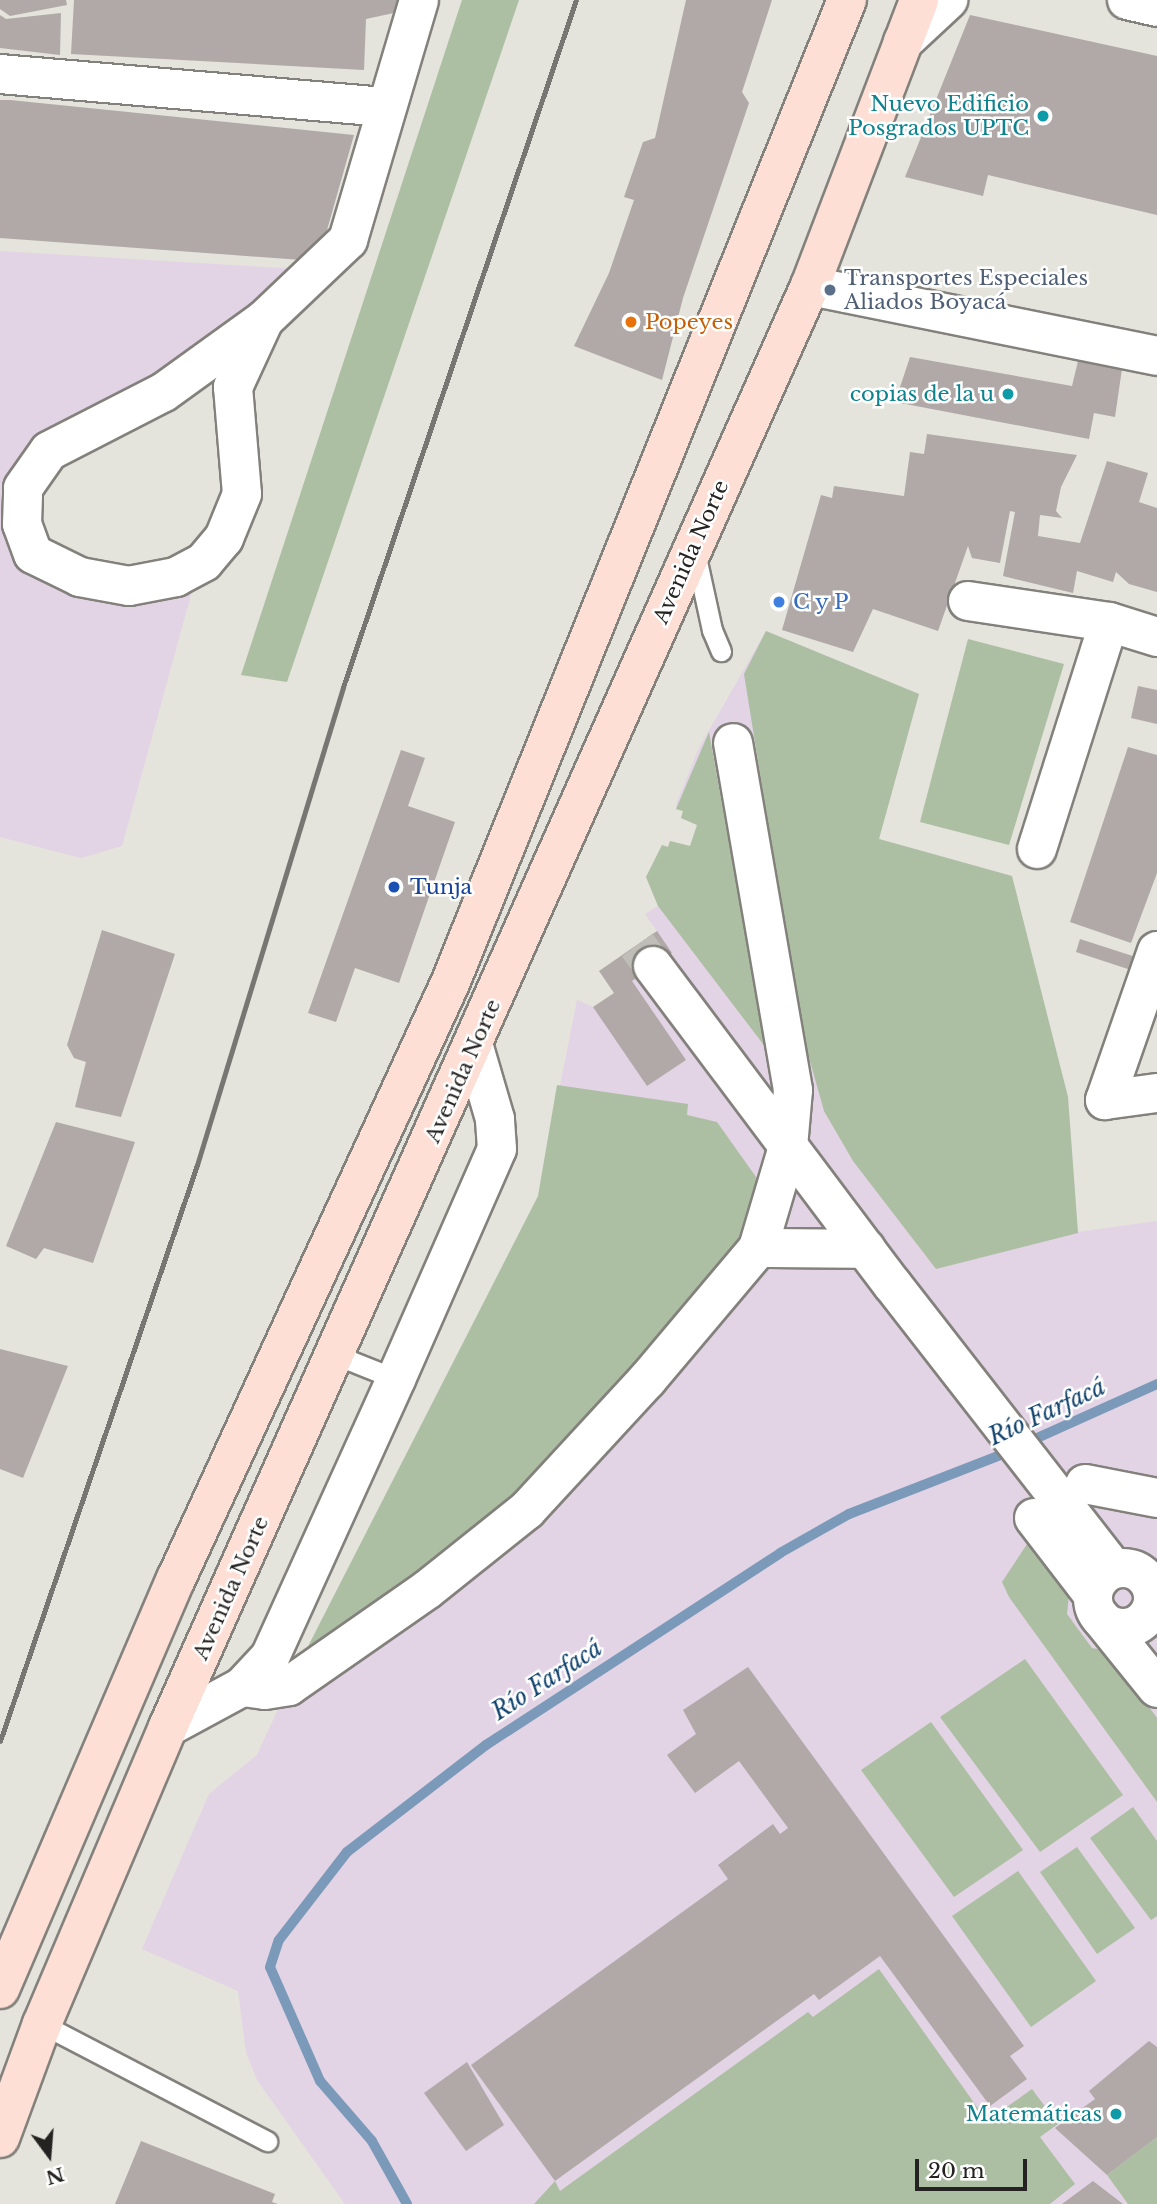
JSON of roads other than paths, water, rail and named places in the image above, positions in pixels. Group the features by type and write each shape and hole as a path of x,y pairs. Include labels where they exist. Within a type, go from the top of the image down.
{"main road":[{"path":"0,1989 176,1579 451,981 847,0"},
{"name":"Avenida Norte","path":"0,2138 42,2024 168,1727 474,1047 810,286 919,0"}],"street":[{"path":"264,320 233,387 242,494 224,538 204,562 176,577 129,586 80,577 33,554 22,524 23,488 49,451 164,392 264,320 348,240 385,107 419,0"},
{"path":"903,42 948,0"},
{"path":"1127,0 1157,7"},
{"path":"0,74 385,107"},
{"path":"810,286 1157,356"},
{"path":"968,601 1109,622 1157,637"},
{"path":"1037,849 1109,622"},
{"path":"242,1687 265,1690 289,1686 428,1589 527,1510 647,1380 758,1248 788,1147 793,1090 733,743"},
{"path":"1157,951 1105,1100 1157,1093"},
{"path":"653,966 866,1250 1060,1502 1102,1594 1157,1688"},
{"path":"168,1727 242,1687 270,1657 396,1379 497,1149 495,1119 474,1047"},
{"path":"758,1248 866,1250"},
{"path":"1060,1502 1155,1493"}],"lane":[{"path":"694,544 712,630 721,651"},
{"path":"336,1355 396,1379"},
{"path":"42,2024 267,2141"}],"waterway":[{"name":"Río Farfacá","path":"1026,1443 1157,1384"},
{"name":"Río Farfacá","path":"407,2204 372,2141 320,2081 270,1967 279,1940 347,1852 486,1745 780,1553 849,1514 1011,1451"}],"tunnel":[{"path":"637,945 653,966"}],"railway":[{"path":"0,1741 197,1165 343,687 576,0"}],"place":[{"name":"Nuevo Edificio Posgrados UPTC","path":"1043,116"},
{"name":"Transportes Especiales Aliados Boyacá","path":"830,290"},
{"name":"Popeyes","path":"631,322"},
{"name":"copias de la u","path":"1008,394"},
{"name":"C y P","path":"779,602"},
{"name":"Tunja","path":"394,887"},
{"name":"Matemáticas","path":"1116,2114"}]}
